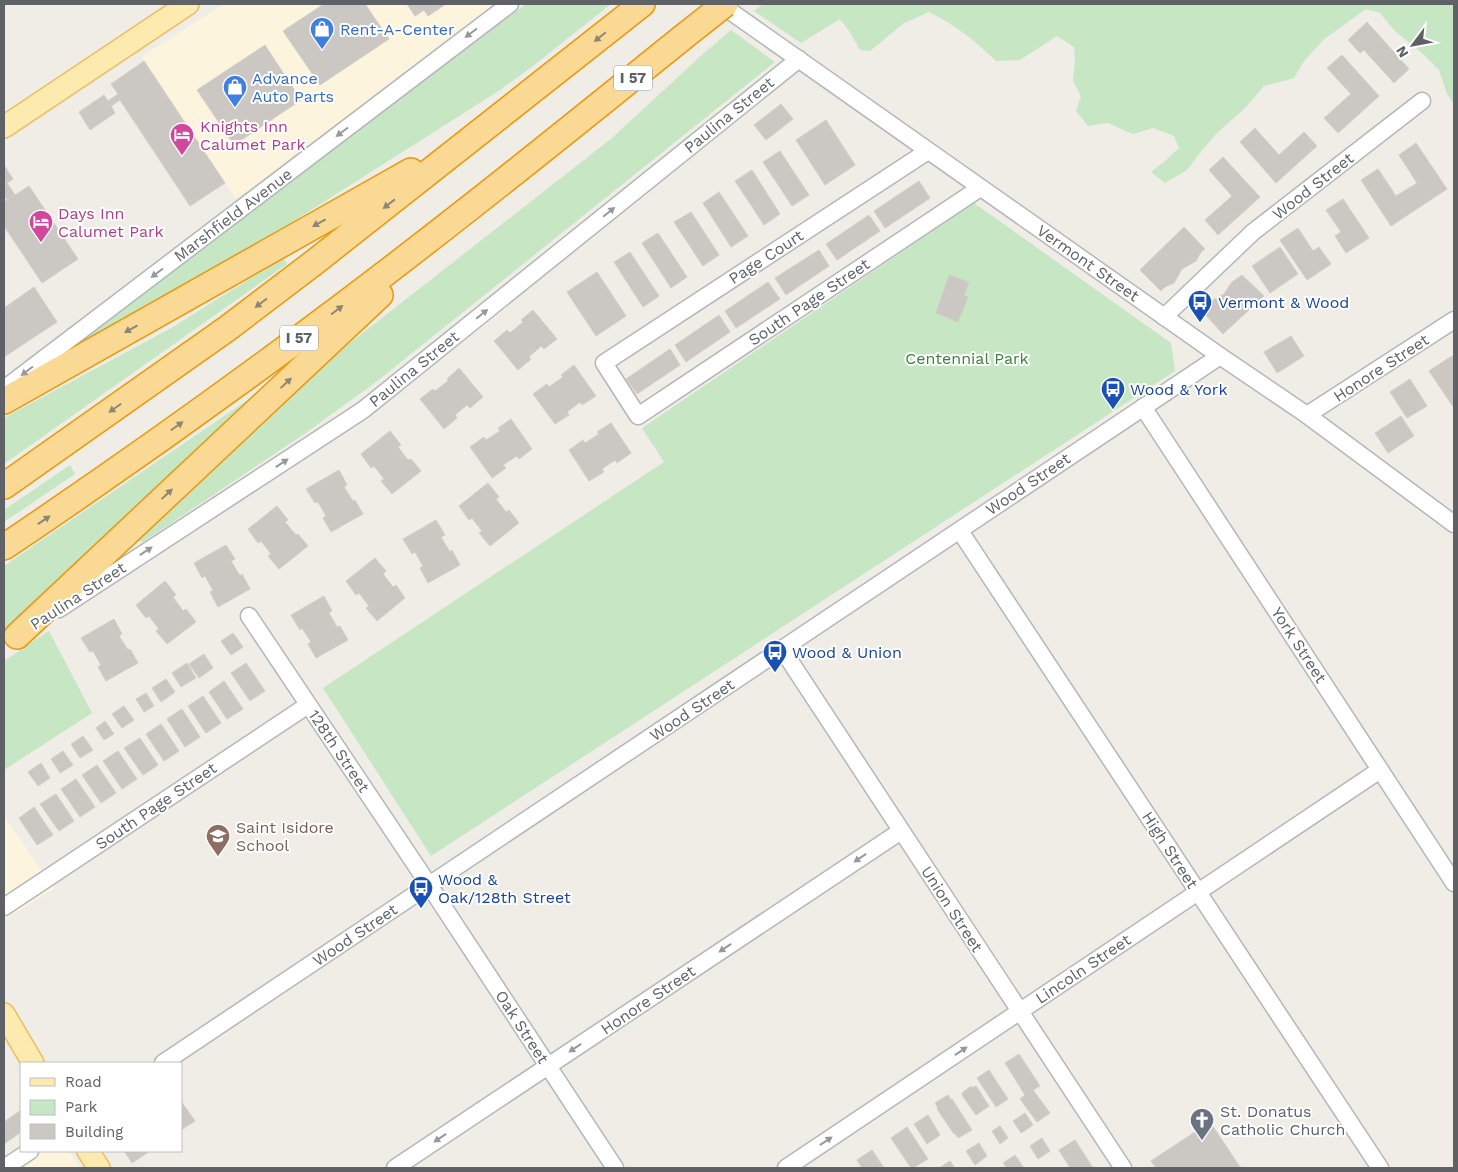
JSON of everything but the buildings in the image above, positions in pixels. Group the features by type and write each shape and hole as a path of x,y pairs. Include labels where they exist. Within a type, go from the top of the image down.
{"highway":[{"name":"I 57","path":"4,547 128,462 405,258 725,4"},
{"path":"4,486 228,328 316,261 640,5"},
{"path":"10,640 370,304 584,117"},
{"path":"4,401 483,130"}],"main road":[{"path":"4,127 188,4"},
{"path":"4,1014 33,1062"},
{"path":"89,1152 99,1168"}],"street":[{"name":"Marshfield Avenue","path":"4,389 510,4"},
{"name":"Vermont Street","path":"720,4 1164,317 1307,415 1454,524"},
{"name":"Paulina Street","path":"10,640 363,410 799,59"},
{"name":"Wood Street","path":"1164,317 1252,232 1422,101"},
{"name":"Page Court","path":"638,416 604,362 928,151"},
{"name":"South Page Street","path":"638,416 980,188"},
{"name":"Honore Street","path":"1307,415 1454,320"},
{"name":"Wood Street","path":"164,1062 1220,356"},
{"name":"York Street","path":"1143,407 1454,884"},
{"name":"High Street","path":"960,530 1380,1168"},
{"name":"128th Street","path":"249,616 429,885"},
{"name":"Union Street","path":"782,650 1123,1168"},
{"name":"South Page Street","path":"4,907 308,705"},
{"name":"Lincoln Street","path":"786,1168 1380,770"},
{"name":"Honore Street","path":"395,1168 901,831"},
{"name":"Oak Street","path":"429,885 615,1168"},
{"path":"4,1168 28,1152"}],"shaded area":[{"path":"223,4 494,4 236,199 142,57"},
{"path":"4,815 54,889 4,920"},
{"path":"35,1152 70,1152 80,1168 11,1168"}],"green space":[{"path":"526,4 611,4 500,90 267,238 55,368 56,357"},
{"path":"763,4 1454,4 1454,104 1447,94 1439,70 1421,52 1396,32 1380,13 1366,9 1323,40 1304,61 1294,78 1264,86 1245,108 1216,134 1187,170 1165,183 1151,172 1179,148 1174,136 1153,128 1133,134 1108,123 1088,126 1076,111 1081,96 1073,81 1074,47 1057,36 1020,60 996,61 980,46 948,22 929,12 904,23 870,51 860,50 840,19 801,43 754,11"},
{"path":"731,30 775,62 376,382 307,432 143,542 135,540 327,361 612,138"},
{"name":"Centennial Park","path":"974,203 1171,343 1175,371 431,856 323,688 664,462 642,428"},
{"path":"283,258 287,264 4,464 4,418 173,327"},
{"path":"287,373 18,620 4,630 4,566"},
{"path":"70,465 75,474 4,522 4,510"},
{"path":"49,631 92,713 4,770 4,661"}],"place":[{"name":"Rent-A-Center","path":"322,50"},
{"name":"Advance Auto Parts","path":"235,108"},
{"name":"Knights Inn Calumet Park","path":"182,156"},
{"name":"Days Inn Calumet Park","path":"41,243"},
{"name":"Vermont & Wood","path":"1200,323"},
{"name":"Wood & York","path":"1113,410"},
{"name":"Wood & Union","path":"775,673"},
{"name":"Saint Isidore School","path":"218,857"},
{"name":"Wood & Oak/128th Street","path":"421,909"},
{"name":"St. Donatus Catholic Church","path":"1202,1141"}]}
